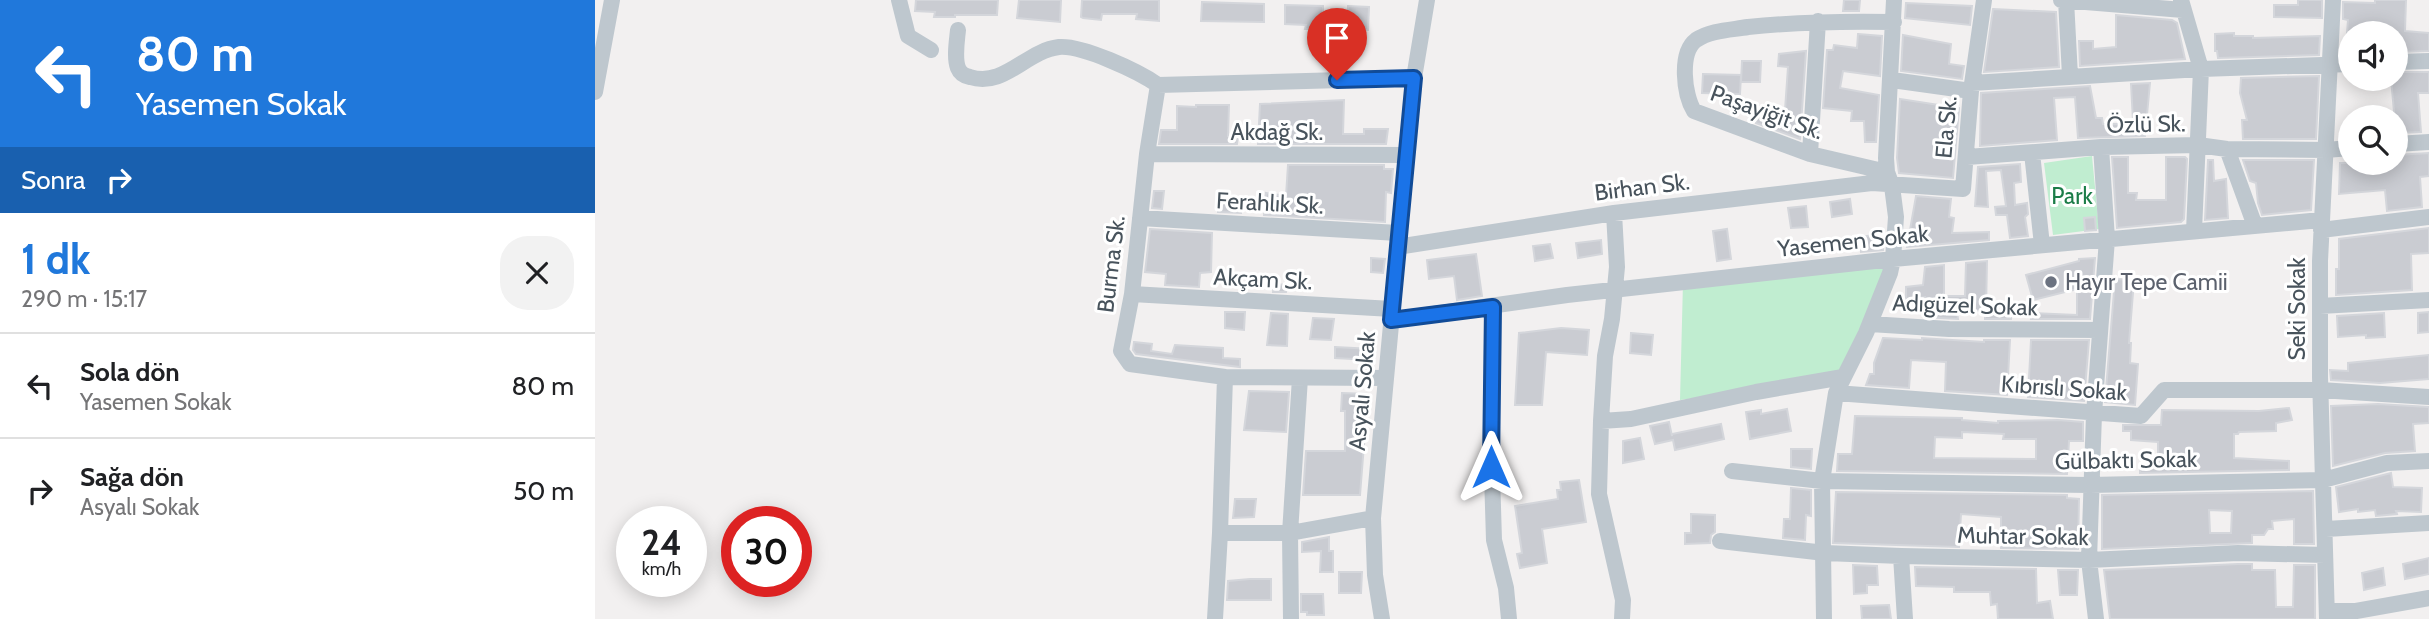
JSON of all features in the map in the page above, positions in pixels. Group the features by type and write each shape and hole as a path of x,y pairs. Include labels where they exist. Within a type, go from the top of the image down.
{"street":[{"path":"595,92 612,0"},
{"path":"899,0 908,36 931,50"},
{"name":"Asyalı Sokak","path":"1383,619 1375,575 1373,518 1414,78 1427,0"},
{"path":"1824,619 1822,481 1836,393 1870,324 1893,259 1896,217 1889,179 1894,0"},
{"name":"Ela Sk.","path":"1889,179 1963,189 1983,0"},
{"path":"2061,0 2182,5 2201,69 2195,231"},
{"path":"2066,0 2070,76"},
{"name":"Seki Sokak","path":"2328,615 2320,390 2320,306 2321,225 2332,65 2333,0"},
{"path":"1809,154 1818,21"},
{"name":"Paşayiğit Sk.","path":"1889,179 1809,154 1694,111 1687,100 1684,74 1692,44 1698,38 1714,32 1818,21 1894,22"},
{"path":"958,30 958,68 964,75 978,80 996,78 1039,53 1060,47 1098,56 1138,71 1158,85 1414,78"},
{"path":"2408,62 2429,61"},
{"path":"1892,80 1972,87 2070,76 2338,65"},
{"name":"Burma Sk.","path":"1158,85 1147,154 1132,294 1121,351 1130,364 1225,377 1385,378"},
{"path":"2408,143 2429,142"},
{"name":"Özlü Sk.","path":"1967,157 2101,147 2198,145 2227,149 2338,149"},
{"path":"2096,619 2089,560 2090,485 2107,239 2101,147"},
{"path":"2227,149 2255,226"},
{"path":"2032,153 2042,245"},
{"name":"Akdağ Sk.","path":"1147,154 1406,155"},
{"name":"Birhan Sk.","path":"1398,240 1889,179"},
{"path":"1614,213 1614,290 1605,356 1599,494 1623,600 1622,619"},
{"name":"Yasemen Sokak","path":"1391,314 1493,307 1614,290 2042,245 2255,226 2321,225 2429,217"},
{"name":"Ferahlık Sk.","path":"1140,218 1398,240"},
{"name":"Akçam Sk.","path":"1132,294 1391,314"},
{"path":"2320,306 2429,300"},
{"path":"1493,307 1491,441 1494,540 1506,588 1509,619"},
{"name":"Adıgüzel Sokak","path":"1870,324 1949,329 2100,330"},
{"path":"1215,619 1225,377"},
{"path":"1291,619 1290,533 1300,377"},
{"path":"1601,421 1631,419 1756,392 1843,377"},
{"name":"Kıbrıslı Sokak","path":"1836,393 2141,416 2165,390 2320,390 2429,397"},
{"name":"Gülbaktı Sokak","path":"1732,471 1822,481 2090,485 2323,480 2387,463 2429,461"},
{"path":"1220,533 1290,533 1373,518"},
{"path":"2326,529 2429,523"},
{"name":"Muhtar Sokak","path":"1720,541 1825,553 1901,556 2089,560 2238,553 2325,555"},
{"path":"1901,556 1905,619"},
{"path":"2328,615 2357,615 2429,598"}],"green space":[{"name":"Park","path":"2092,156 2099,229 2053,235 2044,163"},
{"path":"1893,259 1843,377 1680,400 1683,282"}],"building":[{"path":"916,0 998,0 997,15 934,17 935,12 915,11"},
{"path":"1019,0 1061,0 1060,22 1017,18"},
{"path":"1082,0 1159,0 1159,21 1136,19 1137,14 1102,14 1101,20 1083,18"},
{"path":"1844,0 1860,0 1859,11 1843,11"},
{"path":"2298,0 2322,0 2322,18 2274,17 2274,5 2298,5"},
{"path":"2375,0 2406,0 2405,21 2343,19 2343,2 2375,3"},
{"path":"1202,2 1264,4 1264,22 1201,21"},
{"path":"1906,3 1972,6 1970,25 1905,18"},
{"path":"1285,5 1323,6 1323,29 1305,29 1306,25 1285,24"},
{"path":"1348,6 1369,7 1368,30 1347,29"},
{"path":"1993,9 2056,12 2059,67 1984,72"},
{"path":"2116,15 2172,20 2177,23 2185,59 2080,66 2079,41 2093,41 2093,49 2116,47"},
{"path":"2408,31 2429,33 2429,51 2408,52"},
{"path":"2234,33 2234,36 2253,38 2320,36 2319,55 2218,58 2215,51 2215,34"},
{"path":"1858,34 1882,36 1880,76 1843,71 1840,88 1879,95 1876,142 1865,142 1864,121 1851,121 1852,111 1823,108 1827,50 1833,50 1834,45 1857,48"},
{"path":"1903,35 1951,44 1949,64 1964,66 1962,79 1901,71"},
{"path":"1806,51 1800,139 1756,123 1758,106 1785,110 1788,67 1778,66 1779,54"},
{"path":"1742,61 1761,61 1760,82 1741,82"},
{"path":"2408,72 2429,72 2429,93 2418,93 2421,132 2408,133 2408,105 2393,105 2392,91 2408,91"},
{"path":"1703,74 1741,75 1740,94 1702,93"},
{"path":"2319,76 2316,139 2243,139 2242,120 2247,120 2240,93 2241,78"},
{"path":"2150,83 2145,136 2078,138 2075,97 2054,98 2057,140 1980,146 1981,93 2090,86 2096,118 2102,118 2103,124 2124,124 2124,121 2133,121 2131,84"},
{"path":"1900,99 1959,108 1953,178 1899,173 1897,158"},
{"path":"1344,100 1343,134 1364,134 1364,129 1388,129 1386,144 1258,144 1260,104"},
{"path":"1229,105 1228,136 1238,136 1237,144 1159,144 1161,130 1177,130 1177,106"},
{"path":"2429,153 2429,176 2420,177 2422,207 2387,211 2385,190 2339,194 2340,175 2408,175 2408,154"},
{"path":"2112,157 2128,157 2128,193 2137,193 2136,200 2166,200 2166,157 2185,157 2184,219 2181,222 2117,228"},
{"path":"2208,160 2213,160 2214,181 2226,179 2228,218 2205,220"},
{"path":"2243,160 2314,160 2311,210 2262,215 2256,183 2250,181"},
{"path":"2020,164 2021,182 2014,183 2015,205 2027,203 2028,214 2025,217 2028,236 2010,238 2007,215 1996,215 1995,207 2006,206 2001,170 1986,171 1988,207 1975,206 1978,167"},
{"path":"1288,165 1384,165 1384,169 1393,169 1391,193 1386,192 1385,222 1264,215 1266,193 1286,196"},
{"path":"1154,191 1164,191 1162,209 1152,208"},
{"path":"1219,196 1241,198 1241,213 1218,212"},
{"path":"1916,196 1951,199 1949,217 1954,218 1952,233 1989,232 1989,240 1907,247"},
{"path":"1850,199 1852,214 1832,217 1830,202"},
{"path":"1806,206 1808,227 1791,228 1788,208"},
{"path":"2095,217 2096,230 2085,231 2084,218"},
{"path":"2429,228 2429,253 2411,254 2412,290 2336,295 2339,239"},
{"path":"1150,229 1212,233 1211,272 1200,273 1199,287 1165,285 1166,274 1145,272"},
{"path":"1727,229 1731,259 1717,261 1713,231"},
{"path":"1884,233 1883,250 1861,252 1861,237"},
{"path":"1601,240 1602,254 1578,258 1576,243"},
{"path":"1550,244 1553,258 1535,261 1533,246"},
{"path":"1476,254 1482,296 1457,300 1454,276 1429,279 1427,260"},
{"path":"1371,258 1385,259 1383,273 1371,272"},
{"path":"2095,258 2090,319 2031,319 2032,313 2077,315 2077,289 2033,300 2026,275 2079,259"},
{"path":"1987,261 1986,311 1957,310 1958,319 1923,317 1925,297 1906,299 1906,287 1923,285 1925,267 1944,265 1944,296 1965,296 1966,263"},
{"path":"2115,279 2134,280 2129,343 2130,363 2138,364 2135,405 2105,402"},
{"path":"1274,284 1287,285 1286,292 1273,292"},
{"path":"1225,312 1245,312 1244,330 1225,328"},
{"path":"1985,312 2012,312 2011,319 1985,319"},
{"path":"2429,312 2429,332 2418,333 2418,313"},
{"path":"1271,313 1288,314 1287,346 1267,345"},
{"path":"2384,313 2385,337 2338,337 2337,316"},
{"path":"1313,318 1334,319 1331,340 1310,339"},
{"path":"1561,328 1589,330 1587,355 1546,352 1542,405 1515,405 1519,333"},
{"path":"1631,333 1653,335 1651,355 1630,353"},
{"path":"1883,338 1984,342 2010,340 2007,395 1945,391 1946,362 1911,360 1909,388 1866,385 1870,374 1874,374 1874,363"},
{"path":"2031,340 2089,340 2084,401 2028,397"},
{"path":"1134,342 1152,344 1151,351 1172,354 1175,345 1223,348 1223,358 1240,359 1240,367 1136,354 1133,350"},
{"path":"1335,347 1372,349 1370,360 1335,358"},
{"path":"2429,355 2429,379 2380,383 2331,380 2330,370 2348,371 2348,363"},
{"path":"1249,391 1289,392 1286,432 1244,430"},
{"path":"1342,393 1368,394 1360,495 1303,495 1306,451 1345,451"},
{"path":"2378,404 2429,407 2429,423 2413,424 2415,451 2385,453 2333,466 2331,406"},
{"path":"2289,408 2292,420 2276,423 2276,431 2234,434 2234,458 2289,461 2289,470 2140,473 2140,464 2158,463 2158,442 2131,440 2131,431 2123,431 2123,425 2161,425 2162,410 2259,411"},
{"path":"1787,409 1791,431 1750,439 1746,412 1761,410 1761,414"},
{"path":"1855,416 1962,418 1998,423 2058,420 2083,422 2083,441 2069,441 2067,474 1837,471 1838,454 1852,454","holes":["1962,432 2004,434 2003,439 2036,439 2036,459 1934,458 1935,437 1962,438"]},
{"path":"1669,422 1672,436 1721,424 1724,439 1675,450 1673,440 1655,444 1650,426"},
{"path":"1640,438 1644,459 1623,463 1623,441"},
{"path":"1791,449 1812,449 1811,469 1791,467"},
{"path":"2391,473 2393,487 2422,488 2421,512 2396,511 2397,514 2376,516 2375,510 2339,512 2336,487"},
{"path":"1579,480 1586,522 1542,529 1547,563 1520,568 1517,554 1522,553 1515,506 1558,499 1560,482"},
{"path":"1791,488 1811,490 1811,516 1806,515 1805,540 1783,538 1784,519 1790,519"},
{"path":"2313,491 2314,544 2294,544 2294,519 2272,521 2273,529 2268,529 2264,535 2252,535 2252,543 2102,549 2102,495","holes":["2209,510 2232,511 2231,533 2210,533"]},
{"path":"1836,492 2067,495 2067,498 2079,499 2078,549 2001,548 2001,517 1961,514 1959,547 1833,543"},
{"path":"1235,499 1256,499 1254,517 1233,518"},
{"path":"1691,514 1715,515 1715,532 1711,535 1710,543 1685,544 1685,533 1691,533"},
{"path":"1329,537 1329,551 1333,551 1333,572 1320,572 1321,551 1302,552 1302,542"},
{"path":"2429,558 2429,574 2405,579 2403,564"},
{"path":"2252,564 2252,570 2275,570 2276,607 2293,607 2294,565 2315,565 2315,619 2110,619 2104,570"},
{"path":"1853,565 1877,566 1878,585 1867,585 1867,593 1854,594"},
{"path":"1915,567 2036,569 2037,603 2050,601 2053,619 1998,619 1997,604 1991,605 1990,592 1954,592 1954,587 1916,586"},
{"path":"2383,568 2385,585 2364,590 2362,573"},
{"path":"2058,570 2078,570 2077,595 2060,595"},
{"path":"1339,572 1362,572 1361,593 1339,593"},
{"path":"1271,579 1271,600 1227,600 1228,581"},
{"path":"1301,594 1323,594 1324,615 1307,615 1307,612 1301,612"},
{"path":"1889,605 1891,619 1862,619 1861,606"}],"place":[{"name":"Hayır Tepe Camii","path":"2051,282"}],"route":[{"path":"1337,80 1414,78 1391,320 1493,307 1491,467"}]}
